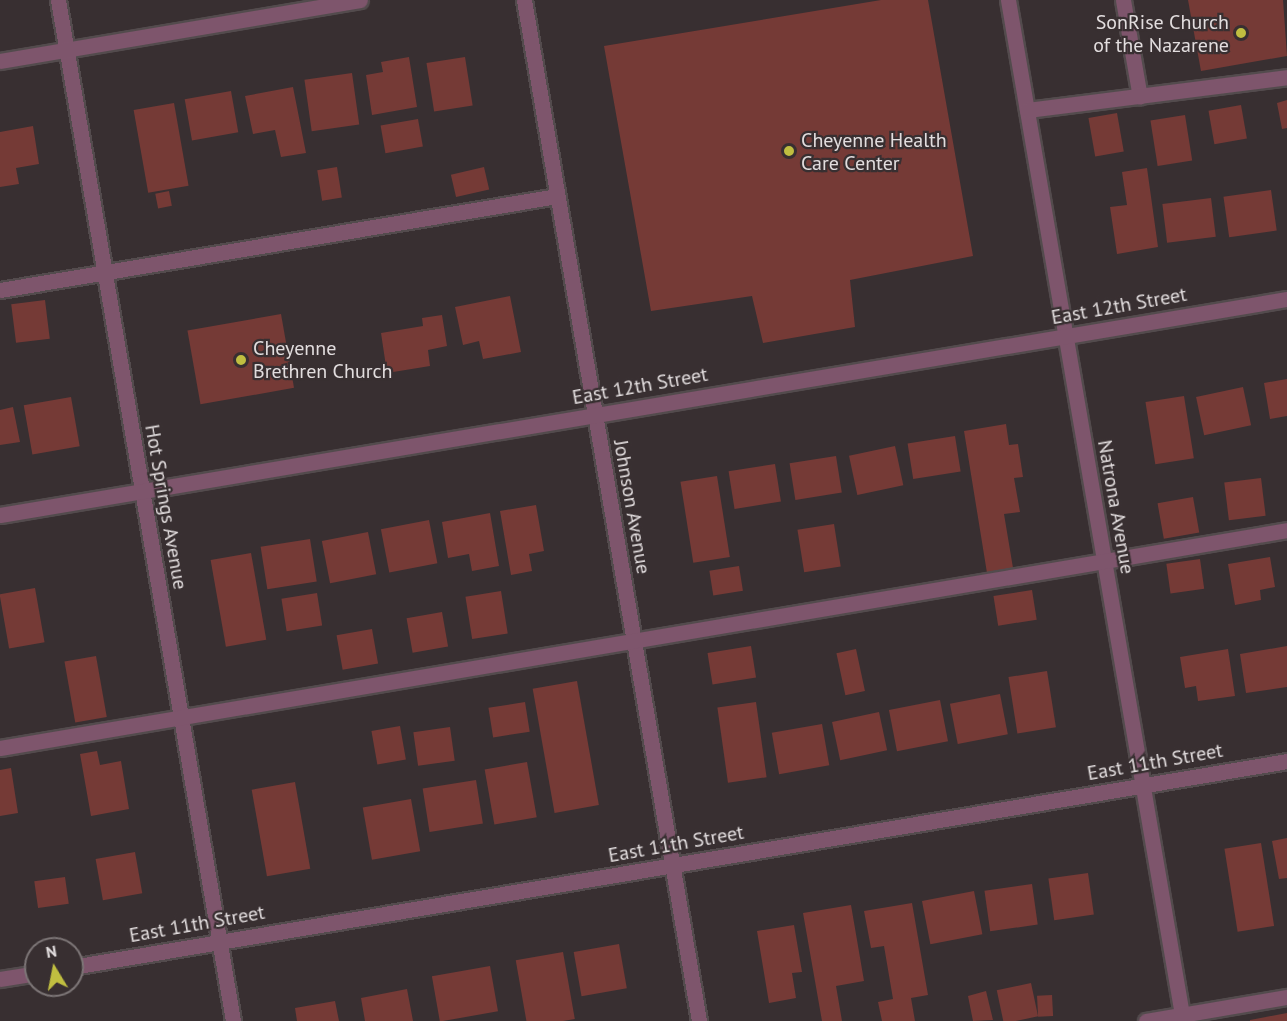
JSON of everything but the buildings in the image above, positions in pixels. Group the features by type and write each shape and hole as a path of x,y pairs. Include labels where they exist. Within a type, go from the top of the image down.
{"street":[{"name":"Hot Springs Avenue","path":"58,0 233,1021"},
{"path":"0,61 360,0"},
{"name":"Johnson Avenue","path":"524,0 699,1021"},
{"name":"Natrona Avenue","path":"1008,0 1182,1018"},
{"path":"1123,0 1140,97"},
{"path":"1027,110 1287,77"},
{"path":"0,290 558,196"},
{"name":"East 12th Street","path":"0,515 1287,299"},
{"path":"0,748 1287,530"},
{"name":"East 11th Street","path":"84,965 1287,761"},
{"path":"0,979 24,975"},
{"path":"1146,1021 1182,1018 1287,997"}],"place":[{"name":"SonRise Church of the Nazarene","path":"1241,33"},
{"name":"Cheyenne Health Care Center","path":"789,151"},
{"name":"Cheyenne Brethren Church","path":"241,360"}]}
